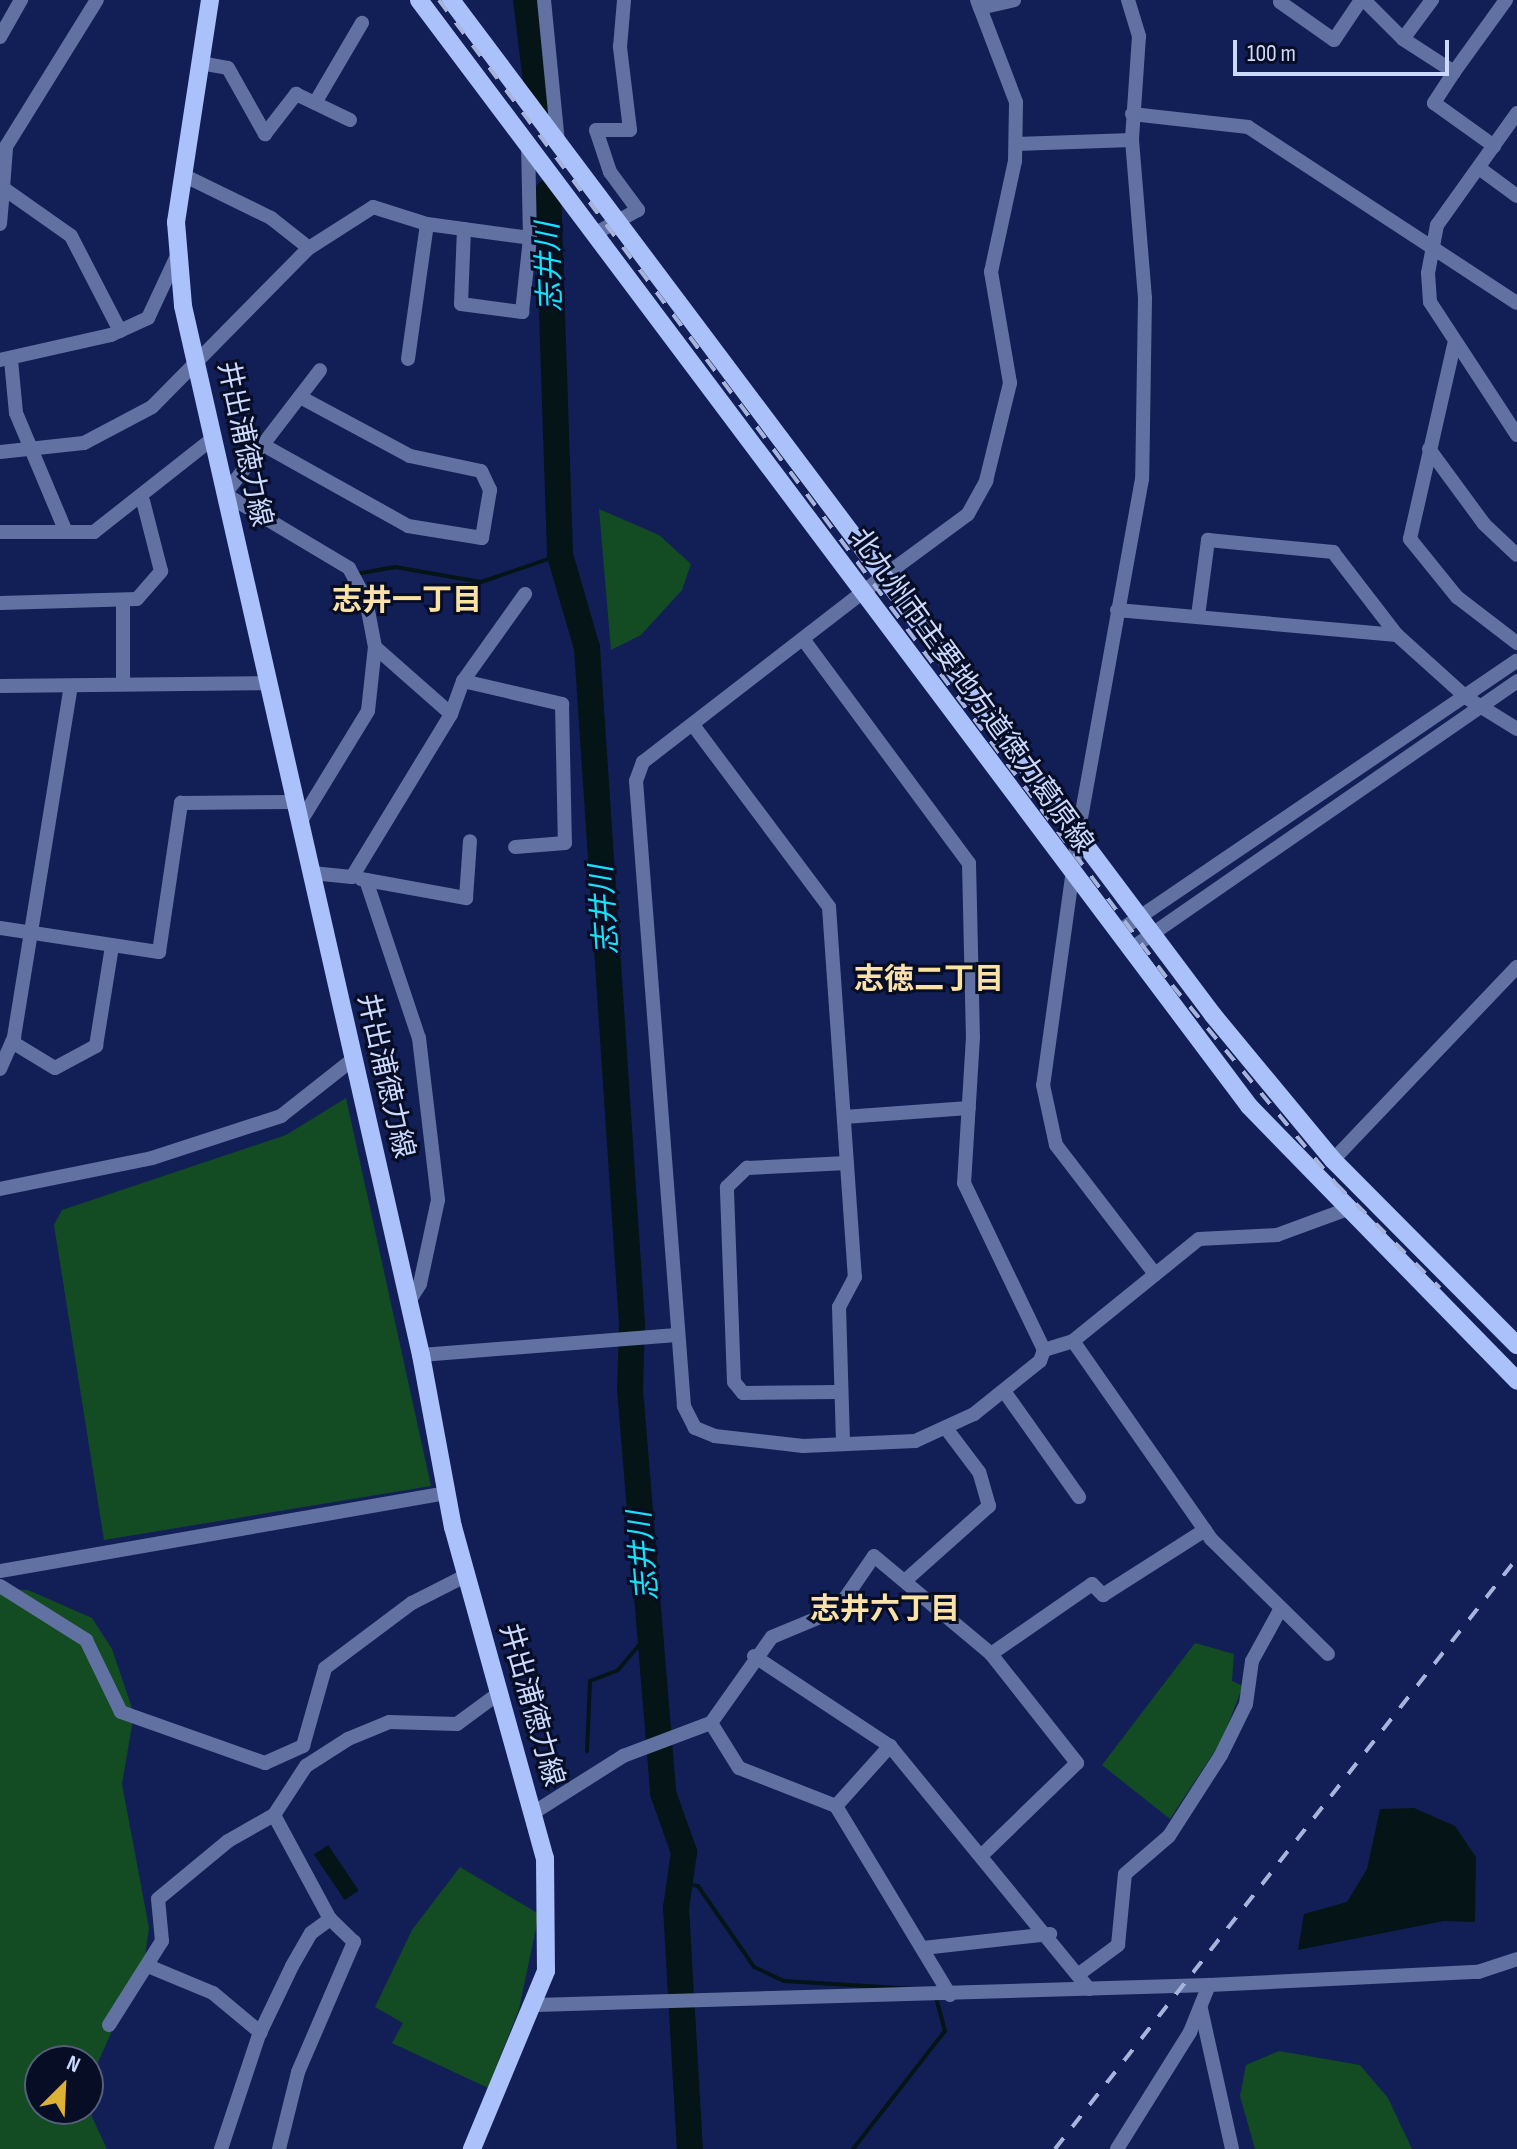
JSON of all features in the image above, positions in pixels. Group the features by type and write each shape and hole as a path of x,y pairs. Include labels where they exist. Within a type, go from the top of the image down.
{"main road":[{"name":"井出浦徳力線","path":"210,0 183,175 176,258 211,440 421,1355 465,1576 533,1813 551,1930 536,2005 472,2149"},
{"name":"北九州市主要地方道徳力葛原線","path":"419,0 1249,1106 1345,1210 1517,1381"},
{"name":"北九州市主要地方道徳力葛原線","path":"451,0 1140,917 1333,1160 1517,1345"}],"street":[{"path":"0,37 21,0"},
{"path":"0,224 3,152 97,0"},
{"path":"544,0 558,145"},
{"path":"596,233 616,218 638,210 610,172 596,130 630,130 620,47 624,0"},
{"path":"1014,0 979,4 1013,88 1016,144 991,272 1010,383 986,481 968,514 643,762 636,781 676,1335 684,1406 695,1428 754,1441 843,1444 915,1441 948,1431 1004,1391 1044,1350 1073,1341 1152,1270 1199,1239 1277,1235 1345,1210"},
{"path":"1128,0 1139,36 1132,140 1145,298 1142,479 1078,834 1075,878 1048,1040 1047,1122 1064,1157 1152,1270"},
{"path":"1280,2 1334,40 1363,0 1403,39 1454,72"},
{"path":"1403,39 1432,0"},
{"path":"1494,146 1434,103 1506,0"},
{"path":"315,103 362,23"},
{"path":"200,63 228,68 265,134 296,94 350,120"},
{"path":"1517,113 1430,245 1430,302 1454,345 1517,435"},
{"path":"1132,114 1248,127 1517,303"},
{"path":"1016,144 1132,140"},
{"path":"464,229 461,304 522,312 530,238 528,143"},
{"path":"1479,168 1517,196"},
{"path":"183,175 271,218 309,248"},
{"path":"3,188 71,236 120,331"},
{"path":"0,452 33,451 84,443 152,407 196,358 309,248 373,207 427,224 530,238"},
{"path":"408,359 427,224"},
{"path":"66,532 16,413 6,360 120,331 148,318 176,258"},
{"path":"1454,345 1410,539 1466,605 1517,643"},
{"path":"299,824 368,711 375,647 366,600 349,568 225,494 265,446 320,370"},
{"path":"265,446 408,526 482,538 490,490 481,471 410,456 300,397"},
{"path":"0,532 94,532 143,501 211,440"},
{"path":"1429,449 1484,524 1517,555"},
{"path":"0,603 137,599 161,571 143,501"},
{"path":"1198,616 1205,547 1217,536 1333,552 1397,635 1467,698 1517,729"},
{"path":"408,1303 420,1284 438,1200 419,1038 359,878 451,714 463,681 525,594"},
{"path":"123,600 123,684"},
{"path":"1117,610 1397,635"},
{"path":"803,639 969,863 968,1200 1041,1331 1044,1350"},
{"path":"375,647 451,714"},
{"path":"1119,931 1467,698 1517,661"},
{"path":"463,681 562,704 565,843 515,847"},
{"path":"1132,948 1517,681"},
{"path":"0,686 70,690 123,684 268,683"},
{"path":"0,1069 12,1042 70,690"},
{"path":"693,725 829,907 855,1277 839,1307 838,1392 843,1444"},
{"path":"0,928 159,952 181,803 293,802"},
{"path":"312,873 359,878 466,898 470,841"},
{"path":"12,1042 55,1068 96,1046 112,946"},
{"path":"1333,1160 1517,967"},
{"path":"0,1189 152,1158 281,1116 352,1060"},
{"path":"844,1117 969,1108"},
{"path":"838,1392 743,1393 734,1382 727,1187 747,1168 847,1163"},
{"path":"421,1355 676,1335"},
{"path":"1073,1341 1205,1530 1328,1654"},
{"path":"1004,1391 1079,1497"},
{"path":"907,1579 989,1506 979,1472 948,1431"},
{"path":"0,1571 447,1493"},
{"path":"991,1654 1092,1584 1103,1595 1205,1530"},
{"path":"533,1813 623,1756 711,1723 754,1656 772,1637 837,1610 874,1556 907,1579 991,1654 1077,1763 984,1853"},
{"path":"0,1586 86,1640 121,1712 265,1763 303,1746 325,1668 412,1603 465,1576"},
{"path":"1079,1974 1118,1945 1125,1874 1169,1836 1221,1755 1246,1704 1252,1661 1281,1608"},
{"path":"754,1656 890,1746 984,1853 1050,1934 1089,1989"},
{"path":"109,2025 162,1941 158,1899 228,1841 274,1815 306,1766 348,1739 389,1722 457,1724 499,1693"},
{"path":"711,1723 739,1768 836,1806 950,1995"},
{"path":"836,1806 890,1746"},
{"path":"274,1815 330,1919 354,1942 350,1961 298,2072 279,2149"},
{"path":"221,2149 261,2033 311,1933 330,1919"},
{"path":"923,1948 1050,1934"},
{"path":"536,2005 1209,1985 1478,1972 1517,1959"},
{"path":"148,1966 213,1993 261,2033"},
{"path":"1117,2149 1201,2009 1209,1985"},
{"path":"1201,2009 1232,2149"}],"green space":[{"path":"599,509 659,535 691,564 682,590 641,635 611,650"},
{"path":"346,1098 431,1486 104,1540 54,1225 62,1210 286,1135"},
{"path":"0,1589 28,1590 92,1618 112,1649 134,1714 122,1784 149,1928 145,1957 104,2049 104,2045 24,2045 24,2125 96,2125 107,2149 0,2149"},
{"path":"1195,1643 1234,1654 1232,1681 1243,1686 1222,1740 1170,1819 1102,1765"},
{"path":"460,1867 539,1914 519,2009 488,2088 392,2043 403,2023 375,2007 412,1930"},
{"path":"1279,2051 1360,2065 1388,2098 1412,2149 1255,2149 1240,2096 1246,2065"}],"shaded area":[{"path":"1414,1808 1455,1826 1476,1857 1475,1922 1444,1921 1298,1950 1304,1914 1347,1902 1367,1869 1380,1809"},
{"path":"328,1845 359,1891 345,1900 314,1855"}],"waterway":[{"name":"志井川","path":"526,0 539,106"},
{"name":"志井川","path":"548,192 560,555 587,648 632,1323 630,1389 663,1793 684,1852 676,1908 690,2149"},
{"path":"361,573 395,567 481,582 560,555"},
{"name":"志井川","path":"587,1751 590,1681 618,1670 651,1631"},
{"name":"志井川","path":"677,1883 698,1886 754,1967 784,1981 932,1990"},
{"name":"志井川","path":"853,2149 945,2031 936,1997"}],"railway":[{"path":"439,0 1172,985 1336,1184 1440,1288"},
{"path":"1055,2149 1517,1558"}],"district":[{"name":"志井一丁目","path":"407,601"},
{"name":"志徳二丁目","path":"929,980"},
{"name":"志井六丁目","path":"885,1610"}]}
